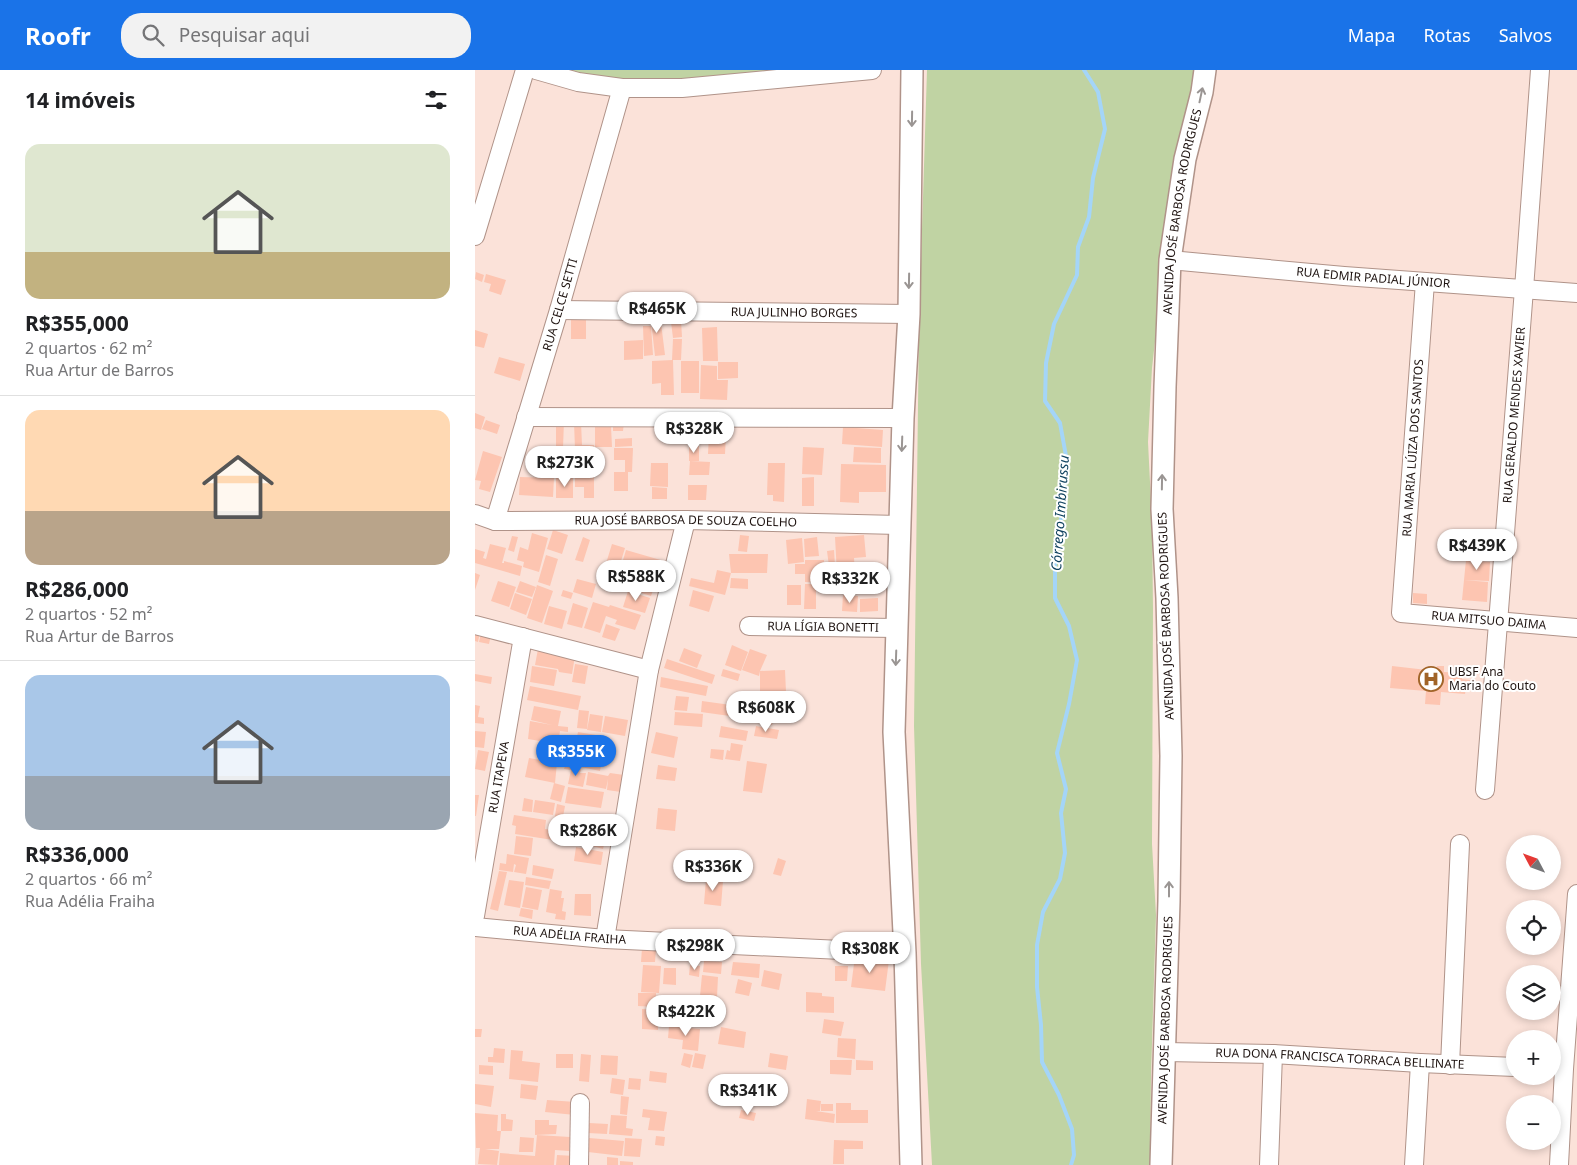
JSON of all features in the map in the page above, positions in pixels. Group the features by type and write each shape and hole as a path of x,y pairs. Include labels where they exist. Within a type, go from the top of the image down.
{"main road":[{"path":"911,1165 905,953 894,732 899,525 909,314 912,70"},
{"name":"AVENIDA JOSÉ BARBOSA RODRIGUES","path":"1161,1165 1171,756 1167,598 1162,509 1170,260 1185,159 1202,92 1205,70"}],"street":[{"path":"475,236 525,70"},
{"path":"536,70 577,82 622,88 681,88 872,70"},
{"name":"RUA GERALDO MENDES XAVIER","path":"1485,790 1539,70"},
{"name":"RUA CELCE SETTI","path":"495,521 559,310 622,88"},
{"name":"RUA EDMIR PADIAL JÚNIOR","path":"1170,260 1577,293"},
{"name":"RUA MARIA LÚIZA DOS SANTOS","path":"1401,613 1425,282"},
{"name":"RUA JULINHO BORGES","path":"559,310 909,314"},
{"path":"526,417 903,418"},
{"name":"RUA JOSÉ BARBOSA DE SOUZA COELHO","path":"475,514 495,521 686,520 899,525"},
{"path":"605,939 649,670 686,520"},
{"name":"RUA MITSUO DAIMA","path":"1401,613 1577,628"},
{"path":"475,625 649,670"},
{"name":"RUA LÍGIA BONETTI","path":"749,626 897,628"},
{"name":"RUA ITAPEVA","path":"475,916 523,638"},
{"path":"1450,1065 1460,844"},
{"path":"1559,1165 1577,894"},
{"name":"RUA ADÉLIA FRAIHA","path":"475,927 605,939 905,953"},
{"name":"RUA DONA FRANCISCA TORRACA BELLINATE","path":"1165,1052 1273,1054 1420,1064 1506,1067"},
{"path":"1269,1165 1273,1054"},
{"path":"1415,1165 1420,1064"},
{"path":"579,1165 581,1103"}],"green space":[{"path":"536,70 872,70 682,88"},
{"path":"927,70 1201,70 1181,130 1174,173 1152,368 1148,442 1152,522 1153,609 1152,844 1156,915 1150,1165 932,1165 921,964 914,726 919,325"}],"building":[{"path":"476,272 484,275 482,282 475,279"},
{"path":"486,274 506,280 501,295 489,291 491,284 484,282"},
{"path":"660,315 665,355 655,356 651,321 646,322 645,316"},
{"path":"571,320 586,320 586,339 571,339"},
{"path":"681,320 682,337 673,338 671,322"},
{"path":"643,326 651,326 653,355 644,356"},
{"path":"717,327 718,361 703,361 702,328"},
{"path":"475,330 488,334 484,348 475,346"},
{"path":"673,339 682,339 681,360 672,360"},
{"path":"643,340 643,359 624,360 624,341"},
{"path":"499,357 525,364 520,381 494,373"},
{"path":"673,360 674,395 661,395 661,383 652,384 652,361"},
{"path":"681,361 699,361 699,393 681,393"},
{"path":"718,362 738,362 738,378 718,379"},
{"path":"701,365 717,366 717,380 728,380 727,400 700,399"},
{"path":"475,413 485,417 481,430 475,428"},
{"path":"486,420 500,425 497,434 482,429"},
{"path":"556,421 564,421 563,448 556,448"},
{"path":"574,422 581,422 582,445 594,445 594,459 556,461 555,449 575,449"},
{"path":"613,422 624,422 623,431 613,431"},
{"path":"708,422 728,423 727,433 708,433"},
{"path":"595,426 611,426 612,447 595,447"},
{"path":"843,427 883,430 882,447 842,444"},
{"path":"709,434 726,435 725,454 708,454"},
{"path":"632,438 632,446 615,447 615,439"},
{"path":"689,446 699,446 699,461 689,461"},
{"path":"803,447 824,448 822,475 802,474"},
{"path":"854,447 881,448 881,463 853,462"},
{"path":"614,448 633,448 632,472 628,472 628,491 614,491 614,472 625,472 625,460 614,460"},
{"path":"483,451 502,457 490,492 479,489 481,481 475,480"},
{"path":"690,461 710,462 709,475 689,475"},
{"path":"651,463 668,463 668,487 650,486"},
{"path":"768,463 785,463 784,502 773,501 773,495 767,495"},
{"path":"571,464 571,474 558,474 557,465"},
{"path":"841,464 886,465 886,492 859,492 859,503 840,502"},
{"path":"575,469 594,469 594,498 584,498 584,487 575,487"},
{"path":"520,477 554,478 553,497 519,495"},
{"path":"814,477 814,506 802,506 802,478"},
{"path":"556,478 573,478 573,498 556,498"},
{"path":"688,485 707,485 706,500 688,500"},
{"path":"652,487 667,488 667,499 652,499"},
{"path":"553,530 568,535 562,554 547,549"},
{"path":"532,533 548,538 539,572 523,567 524,562 517,560 520,547 528,550"},
{"path":"740,535 749,536 747,552 738,551"},
{"path":"864,535 866,557 854,558 855,573 837,574 835,537"},
{"path":"512,536 518,537 514,552 508,550"},
{"path":"583,537 590,540 583,562 575,560"},
{"path":"817,537 819,556 805,557 804,539"},
{"path":"802,538 804,562 788,564 786,540"},
{"path":"490,544 506,548 502,563 504,561 522,566 520,576 475,563 475,549 485,552 483,558 486,559"},
{"path":"612,544 625,548 617,574 604,570"},
{"path":"626,550 664,561 659,578 621,567"},
{"path":"834,550 835,566 829,566 827,551"},
{"path":"729,554 768,554 767,573 731,573"},
{"path":"546,555 558,559 550,586 538,582"},
{"path":"805,560 824,560 824,583 805,582 805,574 795,574 795,564 805,564"},
{"path":"1466,560 1490,562 1489,581 1464,580"},
{"path":"717,570 731,573 725,595 689,586 691,578 714,583"},
{"path":"475,573 480,575 475,590"},
{"path":"627,573 656,582 651,596 622,587"},
{"path":"731,578 748,579 748,589 730,588"},
{"path":"829,578 837,579 835,591 827,590"},
{"path":"879,578 879,593 847,594 846,580"},
{"path":"577,579 596,584 592,598 573,592"},
{"path":"1464,580 1488,582 1487,602 1462,600"},
{"path":"498,581 516,587 509,607 491,601"},
{"path":"520,581 536,587 532,597 516,592"},
{"path":"805,584 816,584 816,609 804,609"},
{"path":"537,585 553,591 542,623 527,618"},
{"path":"787,585 801,585 801,605 787,605"},
{"path":"563,590 573,593 571,599 561,596"},
{"path":"693,590 714,596 709,612 689,606"},
{"path":"628,591 650,598 645,613 623,607"},
{"path":"515,593 532,599 526,615 510,609"},
{"path":"1413,593 1427,594 1427,604 1413,603"},
{"path":"843,595 858,596 857,612 842,611"},
{"path":"878,598 878,611 860,612 860,599"},
{"path":"593,602 609,607 610,605 641,615 635,630 615,624 617,620 606,616 600,633 584,628"},
{"path":"573,603 588,608 582,628 567,624"},
{"path":"549,606 567,611 562,629 544,624"},
{"path":"606,624 620,629 615,641 602,637"},
{"path":"482,628 492,630 489,644 479,642"},
{"path":"475,630 480,632 478,642 475,641"},
{"path":"732,645 748,652 741,671 725,665"},
{"path":"684,648 702,655 697,668 679,661"},
{"path":"538,649 575,656 572,674 559,672 558,669 535,665"},
{"path":"750,649 767,655 759,676 742,670"},
{"path":"667,659 715,675 712,684 664,668"},
{"path":"575,664 588,666 585,684 572,682"},
{"path":"532,666 557,670 554,686 530,682"},
{"path":"1392,666 1427,670 1427,672 1436,673 1437,666 1444,666 1444,672 1462,673 1462,679 1470,680 1469,688 1466,688 1465,694 1441,692 1440,705 1425,704 1426,691 1390,688"},
{"path":"723,669 740,674 738,681 721,676"},
{"path":"785,670 786,692 760,692 760,671"},
{"path":"475,674 492,677 491,684 475,681"},
{"path":"661,677 708,686 706,696 660,687"},
{"path":"530,686 581,696 578,710 527,700"},
{"path":"676,696 689,697 687,711 674,710"},
{"path":"764,696 778,699 772,725 758,722"},
{"path":"702,701 738,706 737,717 701,712"},
{"path":"475,705 480,706 478,717 484,718 484,724 475,723"},
{"path":"534,706 561,711 558,726 568,727 568,732 560,731 558,744 528,739 530,721 552,725 531,720"},
{"path":"579,710 589,711 587,729 577,728"},
{"path":"675,712 703,714 702,727 674,725"},
{"path":"590,714 603,716 601,732 587,730"},
{"path":"605,716 628,720 625,736 602,732"},
{"path":"721,726 748,731 746,741 719,737"},
{"path":"756,726 779,730 777,739 754,736"},
{"path":"475,731 486,732 484,748 475,747"},
{"path":"578,732 608,737 605,752 575,746"},
{"path":"656,732 678,737 674,758 651,753"},
{"path":"731,743 743,745 740,761 725,759 727,750 730,751"},
{"path":"563,745 575,748 571,764 560,762"},
{"path":"579,749 603,753 600,771 576,766"},
{"path":"711,749 724,750 723,760 710,758"},
{"path":"478,750 489,752 485,771 475,769"},
{"path":"529,758 557,763 555,783 525,777"},
{"path":"747,761 767,764 762,793 743,791"},
{"path":"658,765 677,768 675,781 656,779"},
{"path":"565,766 581,769 580,773 586,773 583,787 568,784 571,770 564,769"},
{"path":"588,772 608,776 610,773 624,775 621,792 607,790 608,779 606,789 586,785"},
{"path":"554,783 565,786 561,802 550,799"},
{"path":"568,787 604,792 601,808 565,803"},
{"path":"475,795 479,795 476,816 475,816"},
{"path":"524,798 533,800 532,812 522,811"},
{"path":"535,800 555,803 553,815 533,812"},
{"path":"557,804 565,806 562,822 554,821"},
{"path":"658,808 677,810 675,831 656,829"},
{"path":"514,815 546,820 545,829 560,831 559,841 515,834 516,826 512,825"},
{"path":"579,830 606,836 603,849 577,842"},
{"path":"516,836 533,838 531,856 514,854"},
{"path":"576,847 603,852 601,865 574,861"},
{"path":"507,854 529,858 526,874 514,872 516,865 514,864 513,872 499,870 500,863 506,864"},
{"path":"778,858 786,861 781,876 773,874"},
{"path":"533,865 554,869 552,879 532,875"},
{"path":"499,871 507,872 498,911 490,909"},
{"path":"526,877 551,881 549,889 525,885"},
{"path":"706,879 723,881 721,906 704,904"},
{"path":"509,880 524,882 520,908 504,905"},
{"path":"526,887 542,890 538,910 522,907"},
{"path":"550,889 562,891 561,898 564,898 562,911 566,912 565,920 555,919 556,914 546,912"},
{"path":"575,894 591,894 591,916 574,915"},
{"path":"521,908 533,910 532,919 519,916"},
{"path":"642,948 656,949 655,962 641,962"},
{"path":"710,953 722,954 721,961 709,960"},
{"path":"855,956 889,960 885,991 851,987"},
{"path":"704,961 722,962 721,974 703,972"},
{"path":"733,962 760,964 759,978 731,975"},
{"path":"643,965 661,966 659,993 641,992"},
{"path":"690,965 700,966 699,977 689,975"},
{"path":"835,966 848,966 847,981 835,981"},
{"path":"664,968 676,968 676,985 663,984"},
{"path":"764,970 782,974 779,990 761,986"},
{"path":"702,975 718,977 717,997 700,996"},
{"path":"738,979 752,983 749,996 735,993"},
{"path":"806,992 822,993 822,996 834,997 834,1013 806,1012"},
{"path":"638,993 656,993 656,1007 638,1006"},
{"path":"642,1009 659,1010 658,1030 642,1029"},
{"path":"687,1009 699,1011 697,1026 685,1025"},
{"path":"824,1019 844,1022 841,1036 822,1033"},
{"path":"669,1026 700,1029 698,1051 682,1049 683,1040 668,1038"},
{"path":"721,1027 746,1032 744,1048 718,1044"},
{"path":"475,1029 482,1029 481,1037 475,1037"},
{"path":"838,1038 856,1039 855,1059 837,1057"},
{"path":"494,1048 505,1049 504,1063 488,1062 488,1057 493,1057"},
{"path":"511,1050 523,1051 522,1061 540,1063 538,1082 509,1079"},
{"path":"684,1053 693,1055 690,1068 681,1065"},
{"path":"695,1053 706,1055 703,1069 692,1067"},
{"path":"770,1053 788,1056 786,1070 768,1067"},
{"path":"556,1054 573,1054 573,1068 556,1068"},
{"path":"581,1054 591,1055 589,1082 579,1081"},
{"path":"601,1055 618,1056 617,1075 600,1074"},
{"path":"830,1060 852,1060 851,1075 830,1074"},
{"path":"856,1060 873,1061 873,1070 856,1070"},
{"path":"479,1065 493,1066 493,1075 479,1074"},
{"path":"650,1071 667,1073 666,1083 649,1081"},
{"path":"612,1078 625,1080 623,1095 610,1093"},
{"path":"629,1078 641,1079 640,1090 628,1089"},
{"path":"475,1084 494,1086 491,1107 475,1104"},
{"path":"521,1084 538,1086 536,1100 520,1098"},
{"path":"621,1096 629,1097 627,1115 620,1114"},
{"path":"807,1099 821,1101 820,1111 816,1111 835,1114 834,1123 805,1119"},
{"path":"547,1100 576,1102 575,1115 545,1112"},
{"path":"836,1103 851,1103 851,1110 868,1110 868,1123 836,1123"},
{"path":"821,1104 833,1104 833,1111 821,1111"},
{"path":"643,1109 667,1112 664,1131 648,1130 650,1118 642,1117"},
{"path":"741,1110 756,1113 754,1121 739,1118"},
{"path":"475,1113 498,1115 497,1131 501,1131 499,1149 485,1149 499,1151 497,1165 478,1164 480,1148 476,1148"},
{"path":"501,1114 506,1114 506,1119 513,1120 512,1131 501,1131"},
{"path":"611,1115 627,1116 626,1128 633,1129 632,1136 609,1134"},
{"path":"535,1120 549,1120 549,1125 557,1125 556,1134 535,1135"},
{"path":"589,1123 608,1124 607,1134 588,1133"},
{"path":"537,1135 570,1137 569,1151 555,1150 554,1165 499,1165 500,1153 535,1156"},
{"path":"656,1136 665,1137 664,1146 655,1145"},
{"path":"520,1137 534,1138 533,1152 519,1152"},
{"path":"589,1138 624,1141 622,1156 588,1152"},
{"path":"625,1138 642,1139 640,1157 624,1156"},
{"path":"834,1140 863,1141 863,1149 844,1149 844,1164 833,1164"},
{"path":"557,1155 575,1156 574,1165 556,1165"},
{"path":"607,1157 618,1158 618,1165 607,1165"},
{"path":"620,1161 633,1162 633,1165 620,1165"}],"waterway":[{"name":"Córrego Imbirussu","path":"1071,1165 1074,1155 1072,1129 1059,1095 1042,1062 1037,987 1037,945 1043,912 1060,879 1065,853 1061,813 1066,789 1057,753 1077,660 1069,626 1055,598 1055,546 1063,510 1066,456 1060,423 1045,401 1046,363 1054,324 1077,275 1078,247 1089,217 1093,178 1105,129 1098,92 1084,70"}],"place":[{"name":"UBSF Ana Maria do Couto","path":"1431,679"}]}
